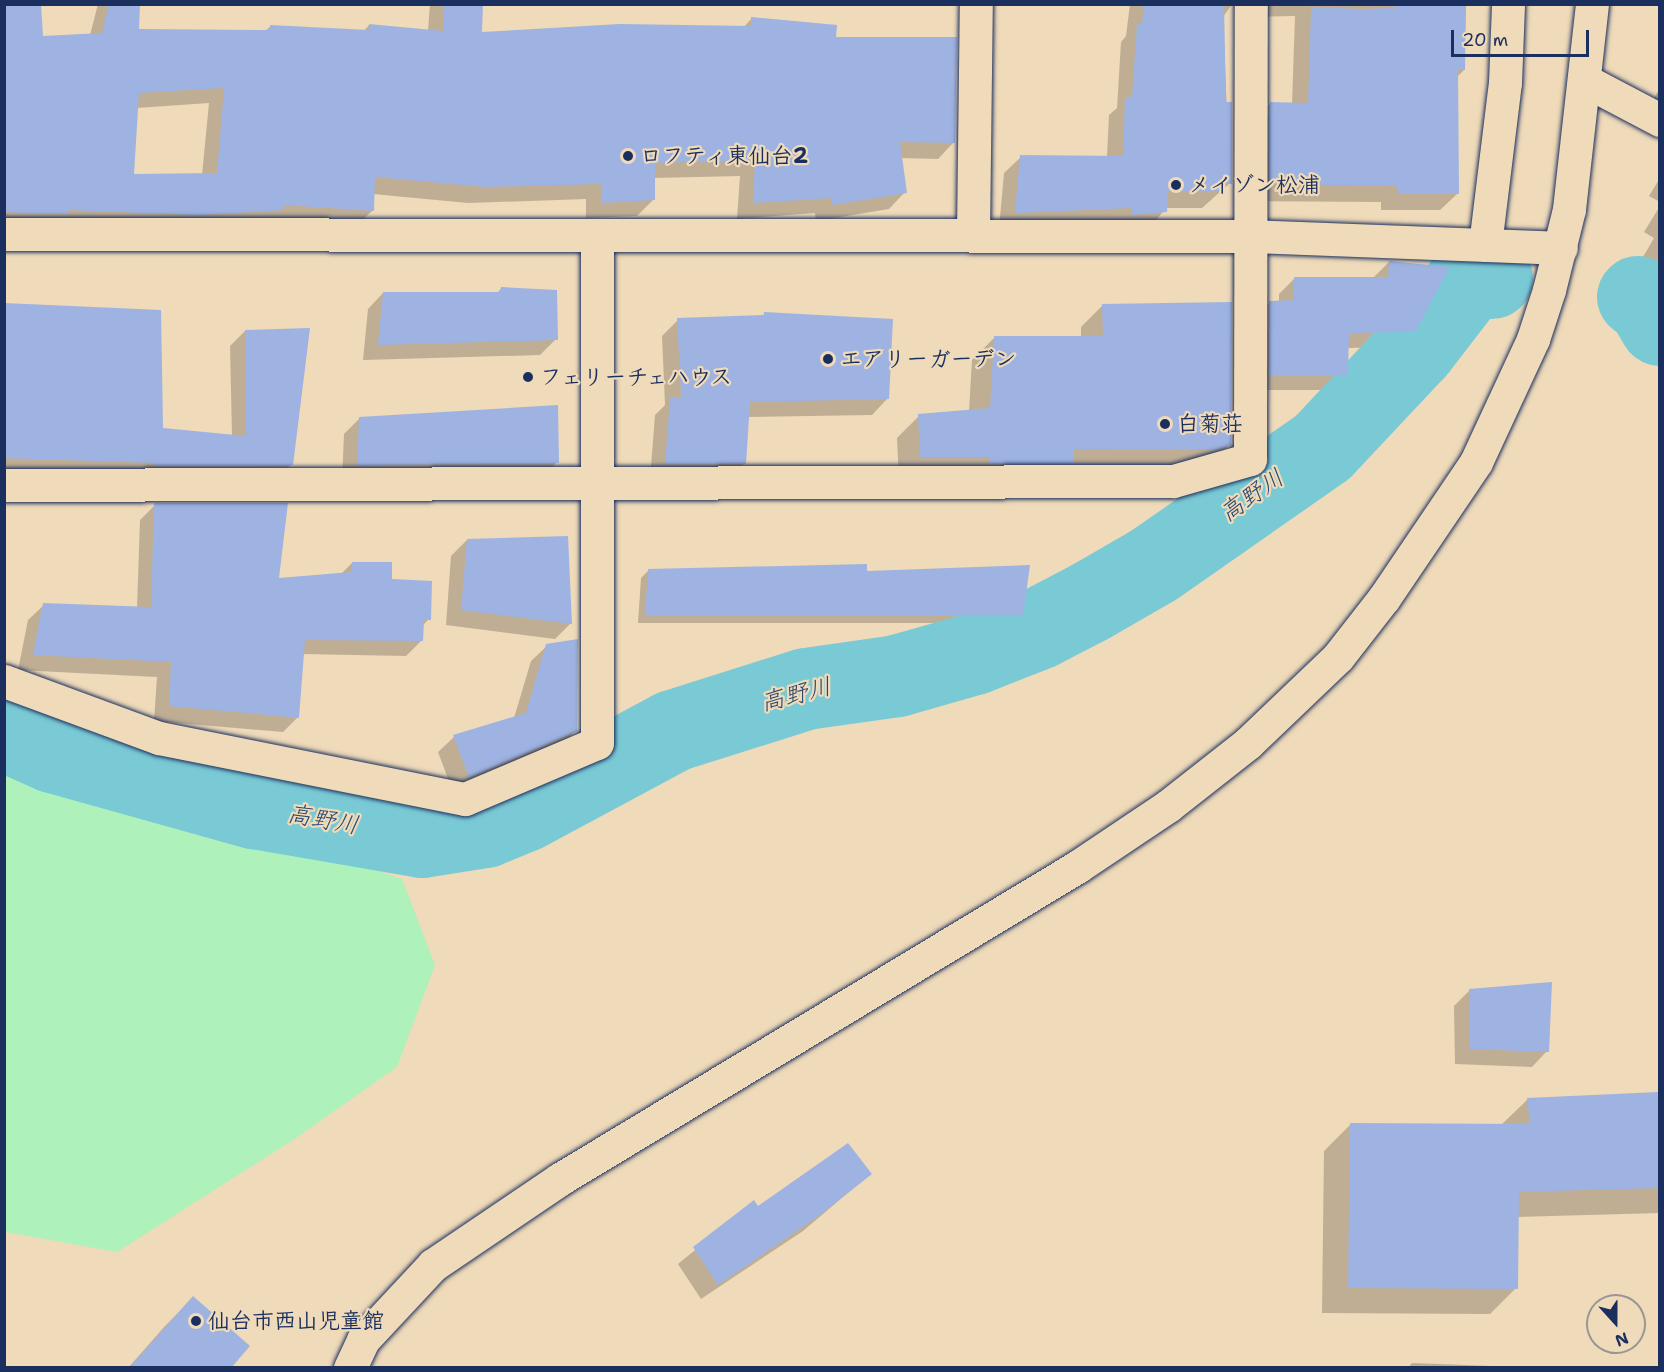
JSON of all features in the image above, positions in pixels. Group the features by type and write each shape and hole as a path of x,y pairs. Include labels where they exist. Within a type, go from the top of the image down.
{"street":[{"path":"973,235 976,4"},
{"path":"4,485 1173,481 1250,459 1251,4"},
{"path":"1485,245 1505,83 1508,4"},
{"path":"350,1368 363,1340 433,1265 560,1179 1077,867 1168,806 1288,706 1338,657 1384,598 1476,462 1533,339 1561,248 1586,81 1592,4"},
{"path":"1586,81 1659,120"},
{"path":"4,234 1250,236 1561,248"},
{"path":"4,681 159,738 465,799 597,743 595,484 597,235"}],"green space":[{"path":"5,771 251,828 402,879 435,965 397,1067 293,1140 117,1252 5,1232"}],"building":[{"path":"4,4 41,4 43,36 102,33 109,4 140,4 139,29 270,30 270,25 369,30 369,24 443,31 444,4 483,4 482,32 620,24 751,26 751,17 837,25 836,37 957,37 955,143 900,142 907,193 832,205 831,198 753,203 755,160 655,163 655,200 602,203 602,184 485,187 375,177 374,211 284,205 284,210 198,215 68,210 69,214 4,212","holes":["224,88 217,173 134,174 139,93"]},
{"path":"1144,4 1224,4 1226,102 1232,102 1232,184 1221,184 1221,192 1168,191 1167,212 1132,215 1132,208 1015,213 1020,155 1123,156 1125,97 1132,97 1137,24 1142,24"},
{"path":"1397,4 1466,4 1465,70 1458,70 1459,194 1398,194 1398,186 1269,184 1270,102 1308,103 1311,7 1396,8"},
{"path":"1389,261 1450,267 1415,332 1349,333 1348,375 1269,375 1269,301 1294,300 1294,277 1388,277"},
{"path":"501,287 557,290 558,340 378,345 383,292 500,292"},
{"path":"1232,302 1231,445 1215,450 1074,449 1074,463 989,463 990,457 920,457 918,414 990,408 994,336 1103,336 1102,304"},
{"path":"4,303 161,310 163,428 246,436 245,330 310,328 293,465 156,466 156,463 4,458"},
{"path":"764,312 893,319 889,399 750,402 746,464 665,464 670,398 681,397 677,318 764,315"},
{"path":"558,405 559,463 357,465 359,417"},
{"path":"154,503 288,503 279,578 351,572 352,562 392,562 392,579 432,581 431,620 424,620 423,641 305,640 299,718 169,706 171,662 33,655 43,603 151,607"},
{"path":"568,536 572,624 461,610 467,539"},
{"path":"867,564 867,571 1030,565 1023,616 645,616 648,569"},
{"path":"578,639 577,731 469,777 453,735 526,713 546,644"},
{"path":"1552,982 1549,1052 1470,1049 1469,989"},
{"path":"1659,1092 1659,1188 1519,1192 1518,1289 1348,1288 1350,1123 1530,1124 1527,1098"},
{"path":"848,1143 872,1174 820,1215 718,1285 693,1247 754,1200 758,1206"},
{"name":"仙台市西山児童館","path":"193,1296 250,1346 231,1368 129,1368"}],"waterway":[{"name":"高野川","path":"4,730 53,752 254,808 422,837 485,827 524,811 673,731 806,689 897,676 974,654 1040,628 1090,602 1154,565 1322,448 1416,348 1470,278 1492,278"},
{"name":"高野川","path":"1638,297 1648,304 1660,325"}],"place":[{"name":"ロフティ東仙台2","path":"628,156"},
{"name":"メイゾン松浦","path":"1176,185"},
{"name":"エアリーガーデン","path":"828,359"},
{"name":"フェリーチェハウス","path":"528,377"},
{"name":"白菊荘","path":"1165,424"},
{"name":"仙台市西山児童館","path":"196,1321"}]}
